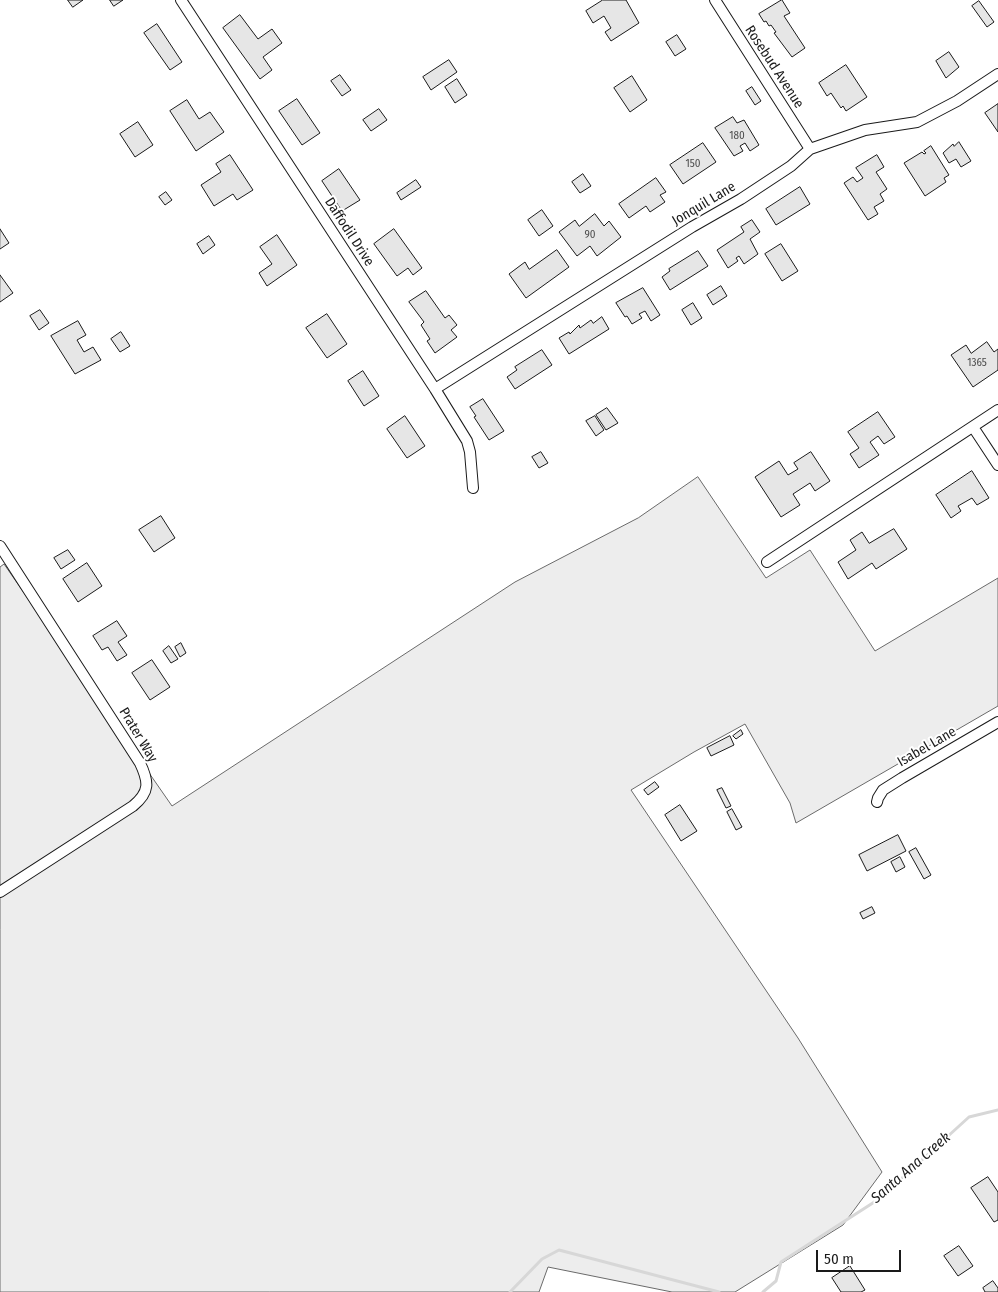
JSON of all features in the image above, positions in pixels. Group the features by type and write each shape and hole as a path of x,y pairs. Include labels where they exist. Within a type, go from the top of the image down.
{"street":[{"name":"Daffodil Drive","path":"181,0 467,441 473,488"},
{"name":"Rosebud Avenue","path":"715,0 810,149"},
{"name":"Jonquil Lane","path":"435,389 692,227 741,199 791,166 810,149 865,130 917,122 957,101 998,74"},
{"path":"767,562 998,410"},
{"path":"973,427 998,465"},
{"name":"Prater Way","path":"0,546 140,763 147,784 144,795 133,806 0,892"},
{"name":"Isabel Lane","path":"877,802 884,790 902,778 998,722"}],"shaded area":[{"path":"698,477 766,578 810,550 875,651 998,578 998,706 796,823 790,803 745,724 631,790 798,1038 882,1172 843,1225 735,1292 672,1292 548,1267 539,1292 0,1292 0,567 4,564 172,806 515,582 638,518"}],"building":[{"path":"68,0 83,0 73,7"},
{"path":"110,0 123,0 114,6"},
{"path":"603,0 626,0 639,23 611,41 605,32 611,28 604,16 593,23 586,11"},
{"path":"782,0 790,13 784,16 805,48 792,57 774,33 776,32 771,25 769,26 766,21 764,22 759,14"},
{"path":"979,1 994,22 987,27 972,6"},
{"path":"240,15 258,39 272,29 282,43 263,57 272,70 260,79 223,28"},
{"path":"157,24 182,62 170,70 144,33"},
{"path":"677,35 686,49 675,56 666,42"},
{"path":"949,52 959,67 946,78 936,61"},
{"path":"449,60 457,72 431,90 423,77"},
{"path":"846,65 867,97 846,111 843,106 841,108 831,93 827,96 819,83"},
{"path":"340,75 351,90 342,96 331,81"},
{"path":"632,76 647,100 630,112 614,88"},
{"path":"457,79 467,95 455,103 445,87"},
{"path":"752,87 761,101 755,105 746,91"},
{"path":"297,99 320,133 302,145 279,111"},
{"path":"187,100 199,119 210,112 224,132 196,151 170,111"},
{"path":"998,104 998,132 985,113"},
{"path":"379,109 387,120 371,131 363,120"},
{"path":"733,117 737,123 744,120 759,145 750,151 745,143 740,146 743,151 734,156 715,128"},
{"path":"138,122 153,145 135,157 120,134"},
{"path":"959,142 971,161 961,167 956,159 949,163 943,153 953,144 954,146"},
{"path":"703,143 716,162 683,184 670,165"},
{"path":"931,146 949,175 944,178 946,182 925,196 904,163 922,152 926,153 924,151"},
{"path":"230,155 253,190 237,200 233,194 214,206 201,185 221,172 216,164"},
{"path":"877,155 884,167 876,172 887,189 880,194 884,201 874,207 878,214 868,220 844,183 853,177 857,182 863,178 856,168"},
{"path":"339,169 360,200 342,211 322,181"},
{"path":"583,174 591,186 580,193 572,182"},
{"path":"656,178 666,192 660,195 665,202 650,212 646,206 629,218 619,204"},
{"path":"416,180 421,187 401,200 397,193"},
{"path":"800,187 810,204 776,225 766,209"},
{"path":"166,192 172,200 165,205 159,197"},
{"path":"542,210 553,226 539,236 528,220"},
{"path":"595,214 604,226 609,221 621,237 597,256 590,246 577,256 559,232 575,220 579,226"},
{"path":"752,220 760,232 750,239 758,254 744,264 739,256 736,258 738,261 728,268 717,250 744,232 741,227"},
{"path":"0,229 9,243 0,249"},
{"path":"394,229 422,268 413,275 408,268 397,276 374,244"},
{"path":"277,235 297,265 267,286 259,273 272,264 260,247"},
{"path":"209,236 215,245 203,254 197,244"},
{"path":"781,244 798,271 782,281 765,254"},
{"path":"557,250 569,267 526,298 509,274 525,262 529,269"},
{"path":"698,251 708,266 670,290 662,277 670,271 669,269"},
{"path":"0,275 13,293 0,302"},
{"path":"721,286 727,296 713,305 707,295"},
{"path":"643,288 660,315 651,321 645,311 639,314 642,318 632,324 616,303"},
{"path":"426,291 445,318 449,315 457,325 451,330 457,337 435,353 427,341 430,339 421,325 424,322 409,302"},
{"path":"693,303 702,318 691,325 682,310"},
{"path":"40,310 49,323 39,330 30,316"},
{"path":"327,314 347,344 327,358 306,328"},
{"path":"602,317 609,329 569,354 559,338 569,332 570,334 579,325 580,328 591,320 593,323"},
{"path":"78,321 86,335 77,340 84,352 93,347 101,360 75,374 51,336"},
{"path":"121,332 130,346 120,352 111,339"},
{"path":"987,342 994,352 998,349 998,370 973,387 951,355 966,345 971,353"},
{"path":"542,350 552,365 515,389 507,377 517,370 515,367"},
{"path":"363,371 379,396 364,406 348,381"},
{"path":"483,399 504,431 489,440 474,417 476,416 470,407"},
{"path":"607,408 618,423 606,430 596,415"},
{"path":"878,412 895,437 884,444 878,436 870,442 879,455 859,468 850,454 859,448 848,432"},
{"path":"405,416 425,446 407,458 387,429"},
{"path":"595,416 604,430 596,436 586,421"},
{"path":"541,452 548,463 539,468 532,457"},
{"path":"811,452 830,481 815,491 810,483 793,494 800,505 781,517 755,477 779,461 788,475 798,469 794,463"},
{"path":"972,471 989,498 977,505 972,498 958,506 961,511 951,518 936,495"},
{"path":"161,516 175,538 154,552 139,530"},
{"path":"894,529 907,549 876,569 872,563 848,579 838,562 856,550 850,540 862,532 869,543"},
{"path":"68,550 75,560 61,569 54,558"},
{"path":"87,563 102,586 78,602 63,579"},
{"path":"117,621 127,636 118,642 127,655 117,661 108,647 102,650 93,636"},
{"path":"181,643 186,653 180,657 175,647"},
{"path":"169,646 178,659 171,663 163,651"},
{"path":"152,660 170,687 150,700 132,673"},
{"path":"741,730 743,734 736,739 733,736"},
{"path":"730,736 734,745 711,756 707,748"},
{"path":"655,782 659,787 648,795 644,790"},
{"path":"722,788 731,806 726,808 717,790"},
{"path":"680,805 697,831 681,841 665,815"},
{"path":"732,809 742,827 736,830 727,812"},
{"path":"898,835 906,851 867,871 859,855"},
{"path":"916,848 931,875 924,879 909,852"},
{"path":"900,857 905,867 896,872 891,862"},
{"path":"872,907 875,913 863,919 860,913"},
{"path":"988,1177 998,1192 998,1220 994,1222 971,1188"},
{"path":"959,1246 973,1266 958,1276 944,1256"},
{"path":"850,1266 865,1290 861,1292 841,1292 832,1278"},
{"path":"993,1281 998,1288 998,1292 985,1292 983,1288"}],"waterway":[{"name":"Santa Ana Creek","path":"763,1292 776,1281 781,1262 879,1199 969,1117 998,1110"},
{"name":"Santa Ana Creek","path":"510,1292 542,1259 559,1250 719,1292"}]}
